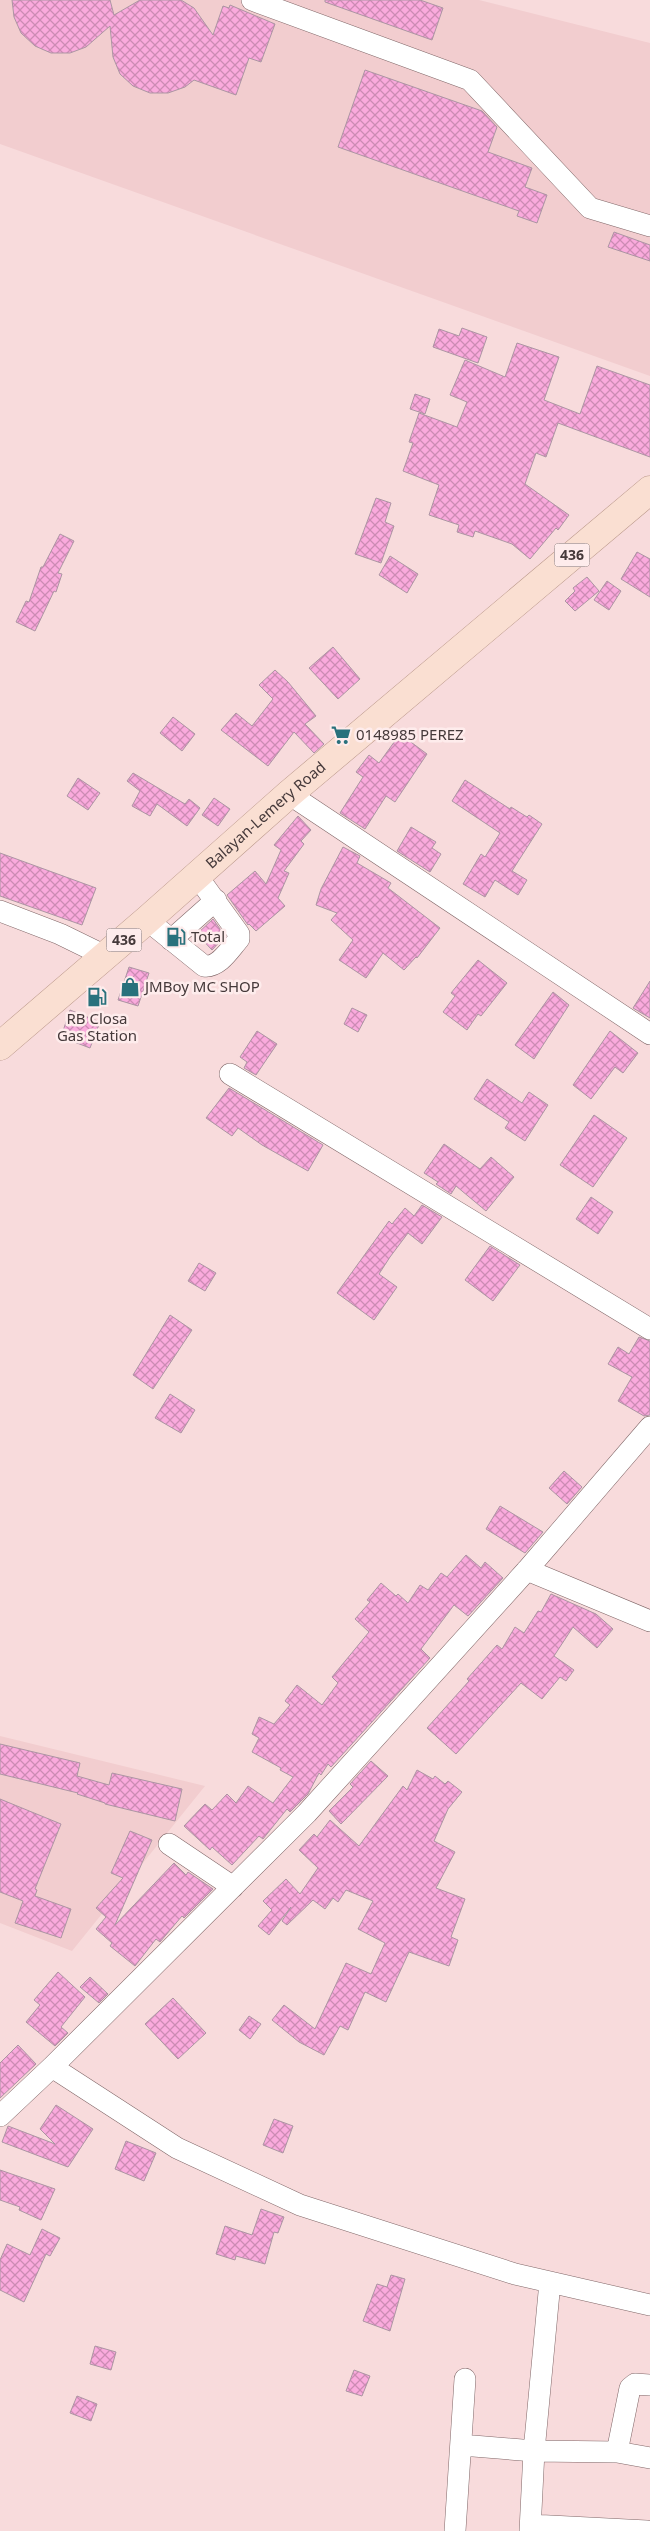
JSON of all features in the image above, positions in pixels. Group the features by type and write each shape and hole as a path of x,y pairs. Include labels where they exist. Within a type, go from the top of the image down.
{"main road":[{"name":"Balayan-Lemery Road","path":"0,1046 147,920 289,794 650,490"}],"street":[{"path":"252,0 470,80 590,208 650,226"},
{"path":"289,794 650,1034"},
{"path":"147,920 204,966 210,967 218,963 239,939 239,934 197,876"},
{"path":"171,940 216,900"},
{"path":"0,911 60,934 105,956"},
{"path":"230,1074 650,1330"},
{"path":"0,2116 52,2067 307,1813 527,1570 650,1427"},
{"path":"527,1570 650,1620"},
{"path":"169,1844 234,1887"},
{"path":"52,2067 178,2148 300,2205 515,2274 650,2305"},
{"path":"550,2282 534,2451 531,2528 647,2531"},
{"path":"455,2531 465,2380"},
{"path":"617,2452 630,2388 634,2384 650,2385"},
{"path":"461,2445 534,2451 617,2452 650,2458"}],"shaded area":[{"path":"0,0 479,0 650,43 650,376 0,144"},
{"path":"0,1736 205,1786 72,1951 0,1923"}],"building":[{"path":"12,0 110,0 114,15 140,0 181,0 194,8 213,35 223,6 229,8 230,5 275,24 261,62 249,58 236,95 194,80 185,87 168,93 150,93 133,86 120,74 113,57 110,26 86,47 70,53 51,53 35,46 21,33 14,17"},
{"path":"325,0 420,0 443,8 432,40 325,2"},
{"path":"365,70 482,111 497,127 488,152 532,168 525,187 547,195 537,223 517,216 519,211 338,147"},
{"path":"614,232 650,245 650,261 608,247"},
{"path":"462,328 487,337 478,363 433,347 439,329 459,336"},
{"path":"517,343 559,357 544,400 580,414 597,366 650,385 650,457 558,423 546,457 536,453 525,484 569,515 558,530 556,528 530,559 512,544 475,531 473,537 457,532 459,525 429,515 439,485 403,471 413,443 409,442 419,413 457,427 467,402 450,395 465,360 505,377"},
{"path":"415,394 430,399 425,414 410,409"},
{"path":"376,498 391,503 385,522 394,526 381,563 355,554"},
{"path":"60,534 74,541 58,573 62,574 56,592 54,591 35,631 16,622 26,601 29,602 41,567 43,567"},
{"path":"637,552 650,559 650,597 621,579"},
{"path":"390,556 418,574 407,593 379,575"},
{"path":"587,577 599,591 575,611 565,601 575,591 573,588"},
{"path":"607,581 621,591 609,610 594,600"},
{"path":"333,647 360,679 338,699 309,668"},
{"path":"275,670 288,682 316,716 305,724 324,744 314,753 294,732 268,766 221,730 236,713 252,726 273,699 259,685"},
{"path":"173,717 195,734 182,751 160,733"},
{"path":"400,734 427,754 395,802 386,796 365,829 340,813 363,777 356,772 369,755 379,763"},
{"path":"133,773 185,804 189,799 200,808 187,826 157,804 150,816 132,806 140,791 127,781"},
{"path":"78,778 100,793 88,810 67,796"},
{"path":"465,780 510,809 511,807 527,817 529,815 542,824 512,871 527,880 518,895 495,880 485,897 463,884 481,854 485,857 500,833 452,801"},
{"path":"214,798 230,809 218,826 202,815"},
{"path":"298,816 311,830 301,841 304,844 284,871 289,873 278,898 285,906 256,931 248,925 227,895 255,871 266,884 281,850 274,845"},
{"path":"411,827 436,842 432,848 441,854 430,872 397,851"},
{"path":"343,847 360,856 357,863 391,883 388,888 440,928 417,958 404,970 383,953 366,978 339,960 353,940 331,920 337,913 316,905 321,889"},
{"path":"0,853 96,888 82,925 0,896"},
{"path":"213,919 225,936 212,950 197,934"},
{"path":"478,960 507,983 481,1016 478,1014 467,1030 443,1012 455,996 451,993"},
{"path":"129,967 149,973 138,1006 118,1000"},
{"path":"650,981 650,1018 633,1008"},
{"path":"553,992 569,1005 534,1059 515,1045"},
{"path":"352,1008 367,1015 358,1032 344,1024"},
{"path":"70,1010 100,1022 90,1048 61,1037"},
{"path":"257,1031 277,1044 256,1075 244,1068 247,1062 240,1057"},
{"path":"610,1031 638,1053 623,1073 615,1067 591,1099 573,1085"},
{"path":"487,1079 522,1103 529,1092 548,1105 525,1141 505,1128 509,1122 474,1099"},
{"path":"229,1088 323,1145 308,1171 262,1145 238,1128 232,1136 206,1118"},
{"path":"594,1115 627,1138 593,1187 560,1165"},
{"path":"444,1144 480,1169 491,1157 514,1177 486,1211 456,1186 451,1194 424,1173"},
{"path":"591,1197 613,1212 598,1234 576,1219"},
{"path":"422,1205 442,1217 422,1244 408,1233 390,1257 379,1274 397,1287 374,1320 337,1293 389,1221 392,1224 405,1208 414,1216"},
{"path":"490,1246 520,1265 493,1301 465,1280"},
{"path":"199,1263 216,1273 205,1291 188,1281"},
{"path":"170,1315 192,1330 153,1389 133,1375"},
{"path":"639,1337 650,1341 650,1415 644,1416 618,1401 632,1377 608,1364 618,1347 629,1354"},
{"path":"170,1394 195,1410 181,1433 155,1418"},
{"path":"564,1471 582,1487 567,1504 549,1488"},
{"path":"500,1506 543,1532 525,1553 486,1529"},
{"path":"466,1555 481,1568 485,1562 503,1578 468,1616 454,1605 421,1649 430,1658 331,1767 328,1764 321,1775 319,1773 308,1794 290,1812 287,1809 263,1839 259,1836 232,1865 212,1847 210,1850 184,1826 205,1804 212,1810 227,1794 236,1803 248,1786 273,1803 293,1777 252,1752 259,1738 252,1734 259,1717 274,1724 290,1705 285,1701 297,1685 322,1705 338,1683 332,1677 369,1632 355,1619 370,1602 367,1600 381,1583 396,1596 398,1594 408,1603 420,1585 428,1590 441,1573 447,1577"},
{"path":"551,1594 596,1614 613,1629 597,1648 573,1627 554,1656 574,1670 566,1681 560,1677 542,1699 521,1683 456,1754 427,1728 469,1681 467,1679 497,1645 502,1649 515,1627 524,1633 538,1611 541,1612"},
{"path":"0,1744 80,1763 77,1776 109,1785 112,1773 182,1789 175,1821 105,1804 78,1793 0,1774"},
{"path":"371,1761 388,1776 341,1824 329,1811 353,1787 350,1784"},
{"path":"417,1770 433,1779 435,1776 445,1784 448,1781 462,1792 448,1809 434,1841 455,1852 436,1888 465,1899 451,1937 458,1940 449,1966 409,1952 386,2002 365,1992 348,2030 340,2026 324,2055 299,2042 272,2020 284,2005 315,2029 346,1963 371,1974 385,1943 358,1929 373,1901 346,1890 338,1902 333,1898 325,1909 313,1900 287,1925 282,1921 291,1907 269,1935 258,1926 272,1910 263,1901 286,1879 300,1894 318,1868 299,1850 314,1834 317,1837 330,1820 359,1846 403,1786 407,1790"},
{"path":"0,1799 61,1824 35,1889 37,1890 35,1896 71,1909 61,1938 15,1923 23,1901 0,1892"},
{"path":"130,1831 152,1840 115,1925 174,1863 186,1875 188,1872 213,1889 184,1918 182,1916 160,1942 156,1939 135,1966 110,1946 112,1943 96,1929 106,1917 96,1908 123,1878 111,1873"},
{"path":"58,1972 85,1997 61,2027 68,2033 55,2046 26,2022 40,2005 34,2000"},
{"path":"90,1977 108,1994 99,2003 80,1987"},
{"path":"173,1998 206,2033 178,2059 145,2024"},
{"path":"249,2016 261,2024 250,2039 239,2030"},
{"path":"18,2045 36,2064 0,2098 0,2063"},
{"path":"56,2105 93,2129 68,2167 2,2142 8,2126 55,2144 40,2129"},
{"path":"274,2119 293,2126 283,2153 263,2145"},
{"path":"126,2141 156,2153 144,2181 115,2169"},
{"path":"0,2170 55,2189 41,2220 19,2210 20,2207 0,2200"},
{"path":"261,2209 284,2217 278,2233 274,2232 265,2264 236,2256 235,2260 216,2254 225,2226 252,2235"},
{"path":"42,2229 60,2238 50,2256 46,2254 24,2302 0,2290 0,2260 7,2244 30,2255"},
{"path":"391,2275 405,2279 390,2331 363,2321 377,2284 387,2287"},
{"path":"95,2346 116,2352 111,2370 90,2364"},
{"path":"354,2370 370,2376 362,2396 346,2391"},
{"path":"77,2396 97,2404 91,2421 70,2413"}],"place":[{"name":"0148985 PEREZ","path":"341,735"},
{"name":"Total","path":"176,937"},
{"name":"JMBoy MC SHOP","path":"130,987"},
{"name":"RB Closa Gas Station","path":"97,997"}]}
